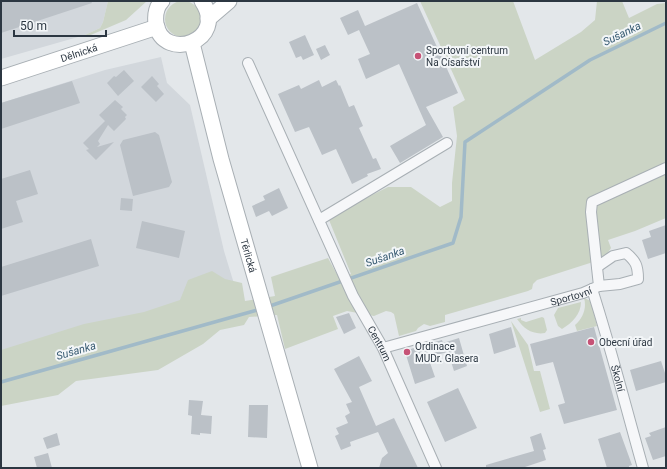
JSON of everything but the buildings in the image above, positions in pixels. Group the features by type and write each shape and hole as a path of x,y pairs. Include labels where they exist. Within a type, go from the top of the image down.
{"main road":[{"path":"162,1 156,11 155,19 157,27 161,35 167,40 175,44 184,45 197,40 205,31 208,12 202,1"},
{"path":"208,19 230,1"},
{"name":"Dělnická","path":"1,78 157,27"},
{"name":"Těrlická","path":"192,43 221,159 310,468"}],"street":[{"name":"Centrum","path":"248,63 348,283 383,348 436,468"},
{"path":"319,220 447,143"},
{"name":"Sportovní","path":"383,348 595,288 597,268 591,212 592,202 666,168"},
{"path":"595,288 620,284 638,279 638,271 634,259 626,254 613,256 597,268"},
{"name":"Školní","path":"595,288 643,468"}],"shaded area":[{"path":"1,1 108,1 100,28 85,35 1,59"},
{"path":"161,57 167,83 190,105 224,251 239,300 1,369 1,103 105,70"}],"green space":[{"path":"108,1 147,1 126,20 86,37 85,35 100,28"},
{"path":"186,1 196,6 200,12 200,26 196,32 190,36 180,37 170,32 166,26 165,16 170,6 176,2"},
{"path":"420,1 513,1 535,60 581,32 595,20 597,1 622,1 629,18 657,4 666,3 666,218 608,240 611,248 607,254 590,263 537,280 533,284 532,289 528,291 445,315 445,322 430,326 424,324 416,331 399,336 394,314 391,312 386,311 374,316 347,311 333,316 338,329 285,349 277,315 249,317 244,325 220,330 203,344 158,370 76,381 58,395 1,406 1,350 84,324 144,312 180,300 188,280 212,271 225,279 242,283 245,301 275,296 271,277 328,258 339,278 351,274 329,220 364,199 388,187 411,187 440,207 452,201 452,183 457,136 453,107 465,100"},
{"path":"584,298 591,301 597,326 577,331 575,325 584,313"},
{"path":"581,302 578,314 572,321 562,329 558,326 554,315 558,308"},
{"path":"542,317 544,318 547,330 545,333 537,333 529,330 517,319 521,318 521,320 526,322"},
{"path":"511,321 528,345 534,371 540,371 550,409 540,412"}],"waterway":[{"name":"Sušanka","path":"267,307 453,243 461,217 465,142 590,60 666,23"},
{"name":"Sušanka","path":"1,382 261,309"}],"place":[{"name":"Sportovní centrum Na Císařství","path":"418,56"},
{"name":"Obecní úřad","path":"591,342"},
{"name":"Ordinace MUDr. Glasera","path":"407,352"}]}
